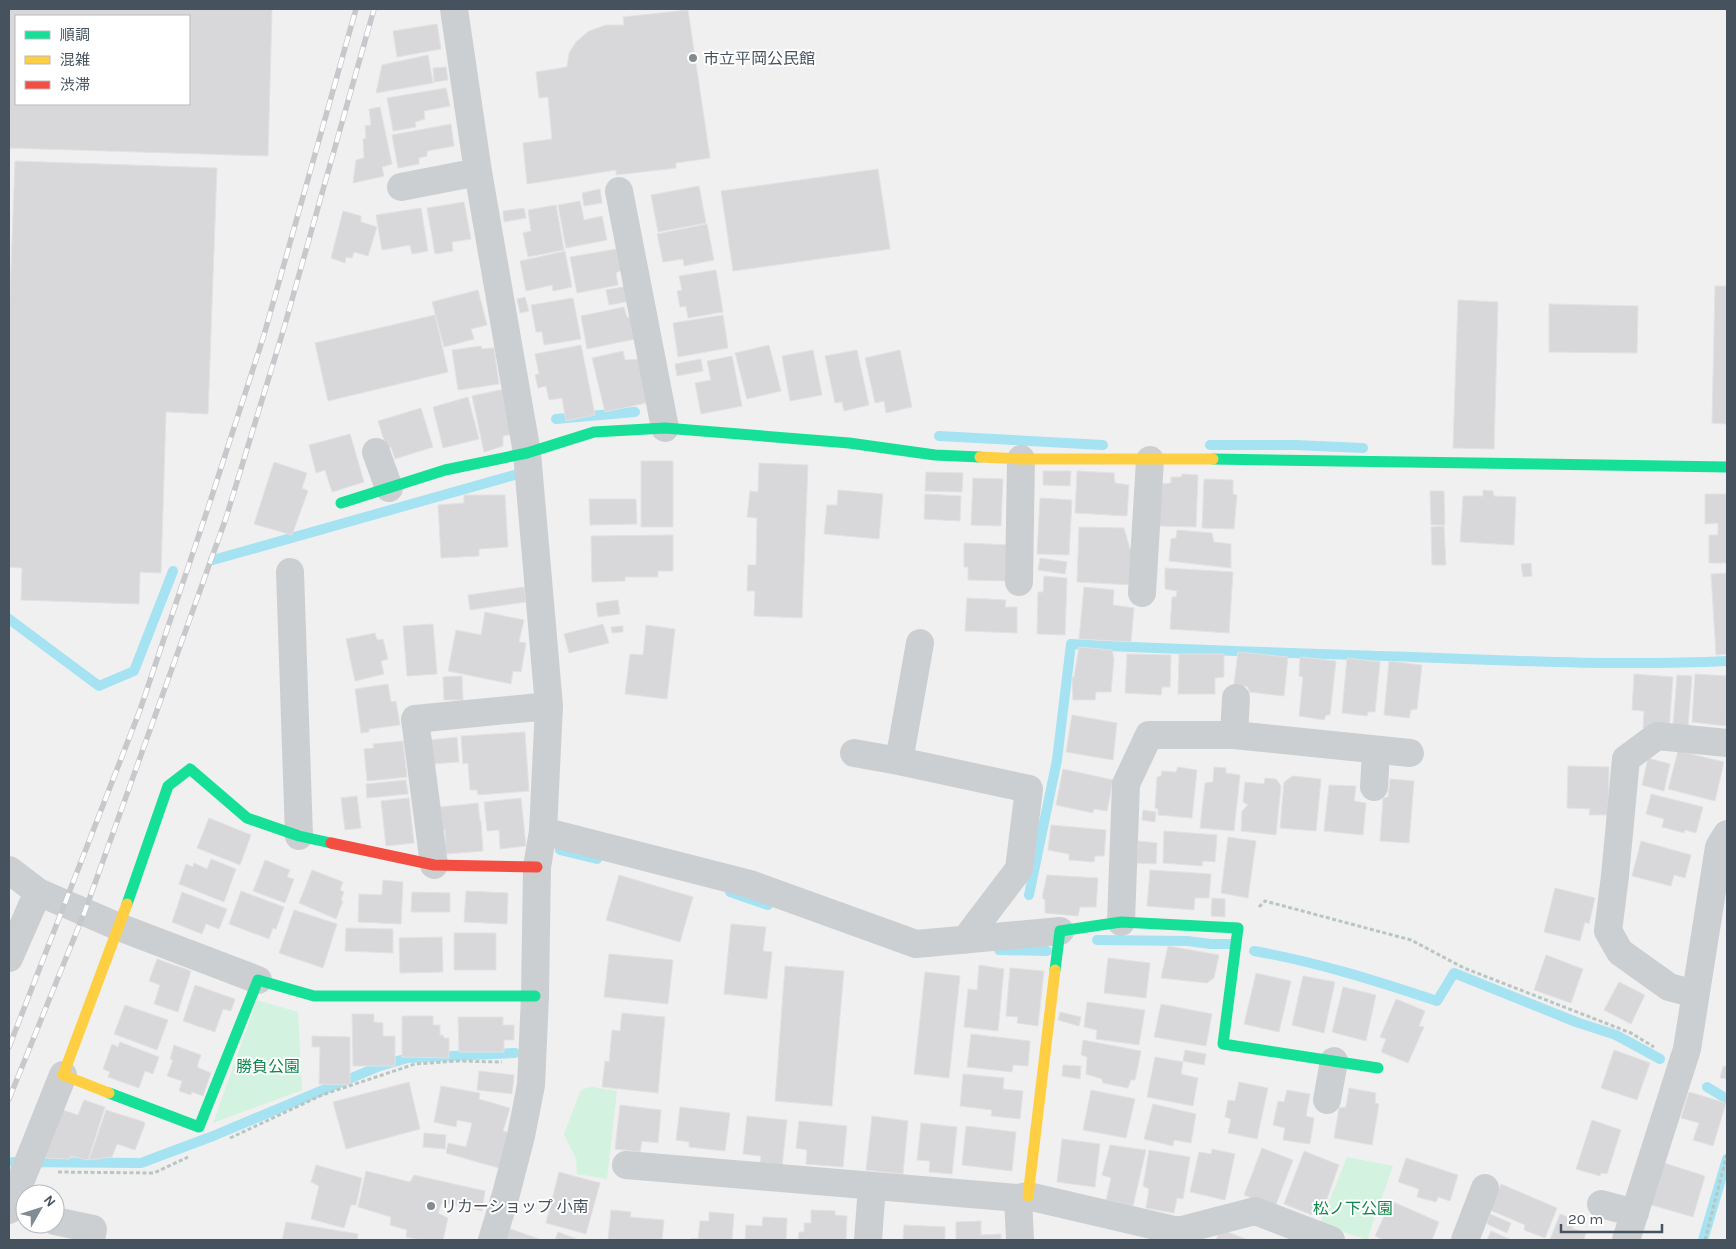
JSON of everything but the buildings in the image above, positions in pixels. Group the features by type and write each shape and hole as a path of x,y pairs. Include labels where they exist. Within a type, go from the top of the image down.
{"street":[{"path":"454,9 478,172 527,453 549,706 543,831 537,867 535,996 531,1085 521,1136 492,1240"},
{"path":"401,187 478,172"},
{"path":"619,191 665,428"},
{"path":"341,503 445,470 527,453 594,432 665,428 849,443 934,455 1150,460 1214,459 1727,467"},
{"path":"376,452 389,488"},
{"path":"1019,582 1021,458"},
{"path":"1142,594 1150,460"},
{"path":"290,572 299,836"},
{"path":"899,761 920,643"},
{"path":"1234,735 1236,698"},
{"path":"434,865 415,719 549,706"},
{"path":"1120,922 1126,784 1149,736 1234,735 1410,753"},
{"path":"1695,994 1669,987 1620,952 1608,931 1626,759 1657,736 1727,743"},
{"path":"1374,787 1376,751"},
{"path":"854,754 899,761 1029,789 1019,869 965,940"},
{"path":"9,1211 119,926 168,786 190,769 248,818 299,836 434,865 537,867"},
{"path":"543,831 750,884 916,944 1060,932 1120,922 1238,928 1223,1044 1378,1068"},
{"path":"1626,1240 1687,1049 1719,847 1727,834"},
{"path":"9,870 38,892 119,926 258,980 314,996 535,996"},
{"path":"9,958 38,892"},
{"path":"1020,1240 1023,1197 1060,932"},
{"path":"62,1076 199,1127 258,980"},
{"path":"1327,1100 1334,1061"},
{"path":"626,1165 1023,1197 1179,1236 1255,1211 1331,1240"},
{"path":"868,1240 872,1186"},
{"path":"1465,1240 1485,1188"},
{"path":"1601,1204 1635,1213"},
{"path":"65,1223 93,1229 91,1240"}],"path":[{"path":"1238,928 1265,901 1411,940 1464,968 1631,1033 1682,1065"},
{"path":"225,1140 322,1095 415,1064 458,1061 532,1062"},
{"path":"1705,1240 1727,1154"},
{"path":"55,1172 154,1173 190,1156"}],"green space":[{"name":"勝負公園","path":"257,1000 298,1012 302,1090 213,1123"},
{"path":"592,1087 617,1091 607,1179 577,1174 576,1159 564,1134 580,1092 583,1089"},
{"name":"松ノ下公園","path":"1347,1157 1393,1166 1367,1240 1320,1224"}],"waterway":[{"path":"556,419 635,412"},
{"path":"939,436 1103,445"},
{"path":"1210,445 1295,445 1363,448"},
{"path":"213,560 518,474"},
{"path":"9,619 99,686 134,671 173,571"},
{"path":"1029,895 1057,760 1071,644 1570,662 1727,661"},
{"path":"560,850 597,859"},
{"path":"730,892 768,905"},
{"path":"1097,940 1187,941 1235,944"},
{"path":"999,950 1047,951"},
{"path":"1254,951 1347,973 1437,1001 1454,973 1576,1022 1616,1035 1660,1059"},
{"path":"13,1162 141,1163 213,1136 380,1066 408,1058 515,1053"},
{"path":"1707,1087 1727,1099"},
{"path":"1703,1240 1727,1159"}],"railway":[{"path":"9,1047 140,710 209,505 264,335 356,9"},
{"path":"9,1099 85,911 226,518 284,328 374,9"}],"traffic: fast":[{"path":"341,503 445,470 527,453 594,432 665,428 849,443 935,455 980,457"},
{"path":"1213,459 1727,467"},
{"path":"127,904 168,786 190,769 247,818 299,836 331,843"},
{"path":"1055,970 1060,931 1121,922 1238,928 1223,1044 1378,1068"},
{"path":"109,1093 199,1127 258,980 314,996 535,996"}],"traffic: slow":[{"path":"980,457 1021,459 1213,459"},
{"path":"109,1093 63,1075 127,904"},
{"path":"1028,1196 1055,970"}],"traffic: jam":[{"path":"331,843 434,865 537,867"}],"place":[{"name":"市立平岡公民館","path":"693,58"},
{"name":"リカーショップ 小南","path":"431,1206"}]}
